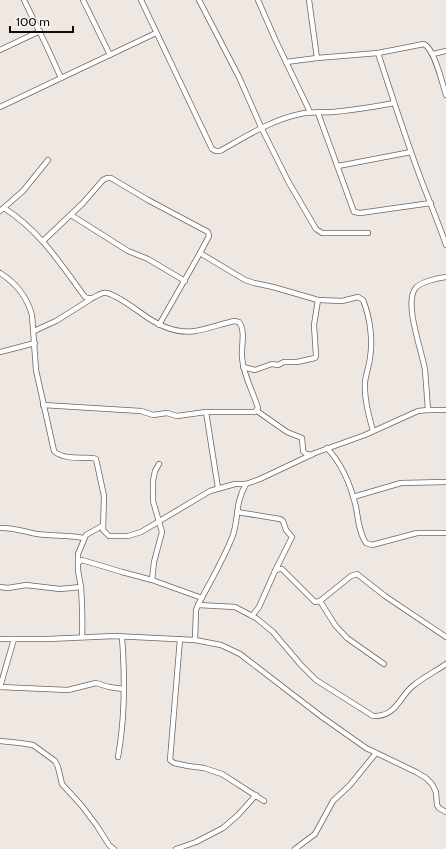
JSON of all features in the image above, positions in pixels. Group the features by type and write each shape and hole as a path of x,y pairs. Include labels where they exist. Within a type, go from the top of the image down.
{"street":[{"path":"24,0 61,78"},
{"path":"83,0 110,55"},
{"path":"141,0 214,150 220,151 261,127 295,115 310,112 318,113 348,110 394,103"},
{"path":"199,0 239,77 261,127 288,182 319,232 327,234 368,233"},
{"path":"258,0 310,112"},
{"path":"309,0 317,58"},
{"path":"0,50 40,31"},
{"path":"0,107 156,33"},
{"path":"286,62 378,53 424,44 428,46 433,54 446,96"},
{"path":"433,54 446,51"},
{"path":"378,53 411,152 446,245"},
{"path":"318,113 338,166 352,210 356,213 431,203"},
{"path":"338,166 411,152"},
{"path":"48,160 27,187 2,210 28,224 43,241 85,297 91,299"},
{"path":"43,241 71,215 103,180 107,178 111,178 148,200 208,232 209,234 200,253 159,325"},
{"path":"71,215 128,251 148,259 185,281"},
{"path":"200,253 250,282 318,300 342,301 358,297 363,300 368,317 371,347 365,383 373,431"},
{"path":"0,273 15,285 25,298 32,315 36,370 54,452 56,454 72,457 96,459 104,496 102,530 109,536 128,536 141,532 201,496 218,488 235,484 246,484 267,476 310,455 373,431 407,415 428,410 446,410"},
{"path":"428,410 425,369 413,317 411,305 412,295 414,289 418,285 446,277"},
{"path":"34,331 56,321 103,293 109,293 132,306 159,325 175,330 194,331 234,321 239,322 242,327 243,367 258,408 257,411"},
{"path":"243,367 255,370 271,364 278,365 284,362 297,362 315,358 314,325 318,300"},
{"path":"0,352 34,343"},
{"path":"44,405 141,411 153,415 167,414 177,416 206,412 257,411 287,432 302,438 303,451 310,455"},
{"path":"206,412 218,488"},
{"path":"327,448 337,459 353,497 364,540 369,544 379,544 402,536 417,533 446,533"},
{"path":"152,580 154,562 162,532 162,528 158,522 154,508 152,490 159,464"},
{"path":"353,497 401,482 446,482"},
{"path":"195,640 196,610 229,544 234,528 239,499 246,484"},
{"path":"237,512 284,521 286,529 292,537 259,607 252,616"},
{"path":"82,637 83,616 81,587 78,574 78,554 84,538 90,532 102,526"},
{"path":"0,528 11,528 39,534 72,535 84,538"},
{"path":"78,562 83,560 152,580 202,598"},
{"path":"275,571 282,569 315,602 320,601 351,576 357,574 385,596 446,637"},
{"path":"0,587 8,588 22,585 60,590 81,587"},
{"path":"320,601 335,625 347,638 384,664"},
{"path":"198,605 235,608 252,616 273,632 316,680 373,716 382,715 393,710 413,686 446,664"},
{"path":"0,639 48,639 97,636 195,640 221,645 233,650 322,718 366,748 426,778 432,784 436,792 437,805 446,812"},
{"path":"118,757 122,732 124,658 122,637"},
{"path":"14,639 0,687 68,690 96,683 123,689"},
{"path":"180,639 170,760 222,774 264,801"},
{"path":"0,741 20,742 33,745 55,761 62,784 82,806 109,845 114,849"},
{"path":"294,849 315,834 333,801 350,785 376,753"},
{"path":"176,849 196,842 224,828 256,795"}]}
